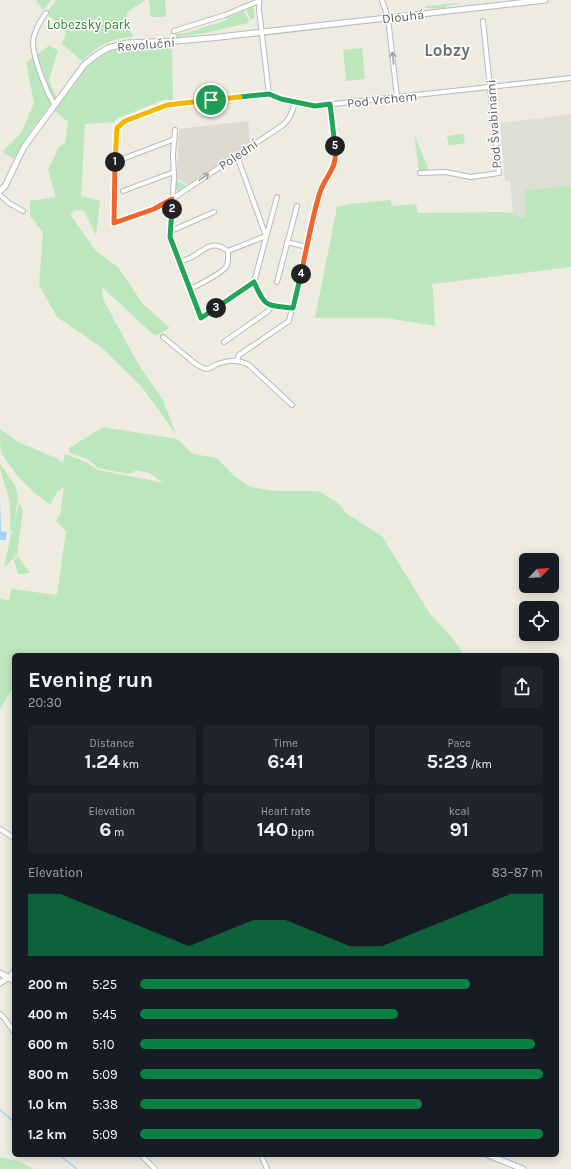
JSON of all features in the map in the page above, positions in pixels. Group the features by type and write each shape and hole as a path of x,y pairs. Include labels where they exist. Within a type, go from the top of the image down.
{"street":[{"name":"Revoluční","path":"0,191 5,186 20,153 84,65 95,56 108,48 127,43 187,41 261,32 259,0 225,15 174,31"},
{"path":"382,0 388,18 397,97"},
{"name":"Dlouhá","path":"261,32 545,0"},
{"path":"46,13 38,24 33,42 38,64 49,96 55,105"},
{"name":"Pod Švabinami","path":"420,173 445,172 471,177 499,174 483,21"},
{"path":"261,32 269,94"},
{"name":"Pod Vrchem","path":"125,121 167,105 269,94 281,99 315,106 571,78"},
{"name":"Polední","path":"125,121 117,128 114,223 154,209 172,199 237,156 288,120 295,102"},
{"path":"237,360 239,355 289,321 321,191 335,160 336,154 330,104"},
{"path":"175,130 170,237 201,318 254,282"},
{"path":"125,158 174,139"},
{"path":"237,156 266,236"},
{"path":"123,191 174,172"},
{"path":"0,194 9,203 22,210"},
{"path":"277,197 254,282 263,301 272,306 293,308"},
{"path":"278,282 296,206"},
{"path":"171,230 214,212"},
{"path":"180,262 191,258 211,245 216,245 228,251 266,236"},
{"path":"287,242 307,247"},
{"path":"190,289 225,268 228,262 228,251"},
{"path":"224,342 267,312 272,306"},
{"path":"163,337 197,365 203,368 209,368 226,361 237,360 243,362 254,368 292,405"},
{"path":"0,829 12,837"},
{"path":"0,973 12,980"},
{"path":"0,983 12,973"},
{"path":"0,1014 12,1029"},
{"path":"143,1157 155,1169"},
{"path":"262,1157 267,1169"},
{"path":"493,1157 523,1169"}],"shaded area":[{"path":"571,114 571,186 525,190 525,217 522,218 513,212 510,181 505,181 500,123"},
{"path":"248,121 250,144 188,185 177,178 179,129"}],"green space":[{"path":"36,0 51,0 43,10"},
{"name":"Lobezský park","path":"57,0 146,0 128,11 126,19 133,37 111,41 99,47 82,61 62,44 66,32 46,13"},
{"path":"149,0 165,0 166,16 151,17"},
{"path":"458,3 446,6 446,8 425,8 426,6"},
{"path":"253,6 255,18 251,20 246,10"},
{"path":"244,11 249,20 248,23 200,34 176,37 175,34 186,33 227,20 227,18"},
{"path":"172,43 173,100 171,101 166,99 118,118 114,122 85,124 81,196 100,201 96,235 84,211 75,210 70,214 96,251 118,267 143,304 170,328 155,336 102,287 103,299 137,362 163,400 176,434 142,387 101,347 57,317 39,285 43,232 30,216 30,201 56,197 48,170 59,147 65,143 68,122 54,110 88,65 111,50 131,45"},
{"path":"50,45 58,51 49,80 56,97 30,132 13,159 2,152 21,133 34,103 26,62"},
{"path":"362,48 365,79 346,81 343,50"},
{"path":"414,134 430,173 419,172"},
{"path":"463,134 465,143 449,146 447,136"},
{"path":"176,180 186,186 180,192 175,188"},
{"path":"571,186 571,267 432,284 435,326 387,318 315,318 337,207 349,204 391,200 392,206 416,204 418,213 513,212 522,218 525,217 525,190"},
{"path":"103,427 177,439 193,454 217,458 233,475 250,487 275,491 318,491 338,503 347,514 382,536 430,614 451,636 463,653 12,653 12,689 0,710 0,598 9,601 11,589 57,595 66,531 56,521 60,516 64,487 58,491 50,504 29,488 4,458 1,451 0,429 18,442 56,458 63,463 65,454 86,462 98,470 164,483 149,473 137,470 129,474 98,468 89,460 70,453 69,448"},
{"path":"0,464 17,491 14,524 19,503 23,510 17,555 4,567 12,531 10,530 10,504 1,473"},
{"path":"18,557 30,573 18,574 14,560"},
{"path":"0,1157 20,1162 34,1169 0,1169"}],"water":[{"path":"0,501 1,531 7,532 6,540 0,540"}],"pier":[{"path":"1,522 3,522 3,530 9,531 7,542 0,542 0,540 6,540 7,532 1,531"}],"waterway":[{"path":"0,1110 12,1120"},
{"path":"62,1157 77,1169"}],"district":[{"name":"Lobzy","path":"447,50"}],"route":[{"path":"269,94 281,99 315,106 330,104 336,154 335,160 321,191 293,308 272,306 267,304 263,301 254,282 201,318 170,237 172,199 154,209 114,223 117,128 120,124 167,105 211,100 269,94"}]}
